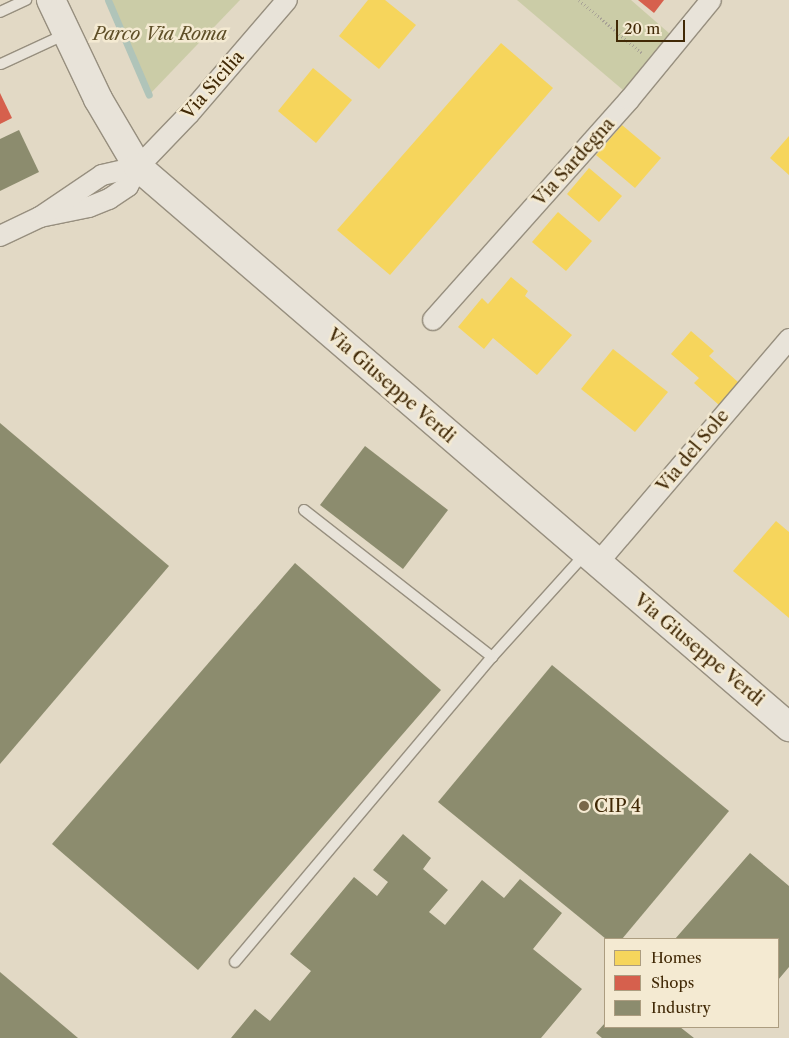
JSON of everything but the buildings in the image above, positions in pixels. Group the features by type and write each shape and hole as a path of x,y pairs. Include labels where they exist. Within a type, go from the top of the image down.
{"main road":[{"name":"Via Giuseppe Verdi","path":"51,0 98,99 138,167 591,559 789,727"}],"street":[{"name":"Via Sicilia","path":"0,236 40,217 89,207 109,199 128,186 138,167 287,0"},
{"name":"Via Sardegna","path":"433,320 711,0"},
{"name":"Via del Sole","path":"591,559 789,339"}],"lane":[{"path":"0,12 26,0"},
{"path":"1,64 67,33"},
{"path":"304,510 492,657"},
{"path":"235,962 492,657 591,559"}],"path":[{"path":"579,0 585,2 656,65"}],"green space":[{"name":"Parco Via Roma","path":"108,0 240,0 149,95"},
{"path":"517,0 631,0 670,34 623,90"}],"waterway":[{"path":"108,0 149,95"}],"place":[{"name":"CIP 4","path":"584,806"}]}
